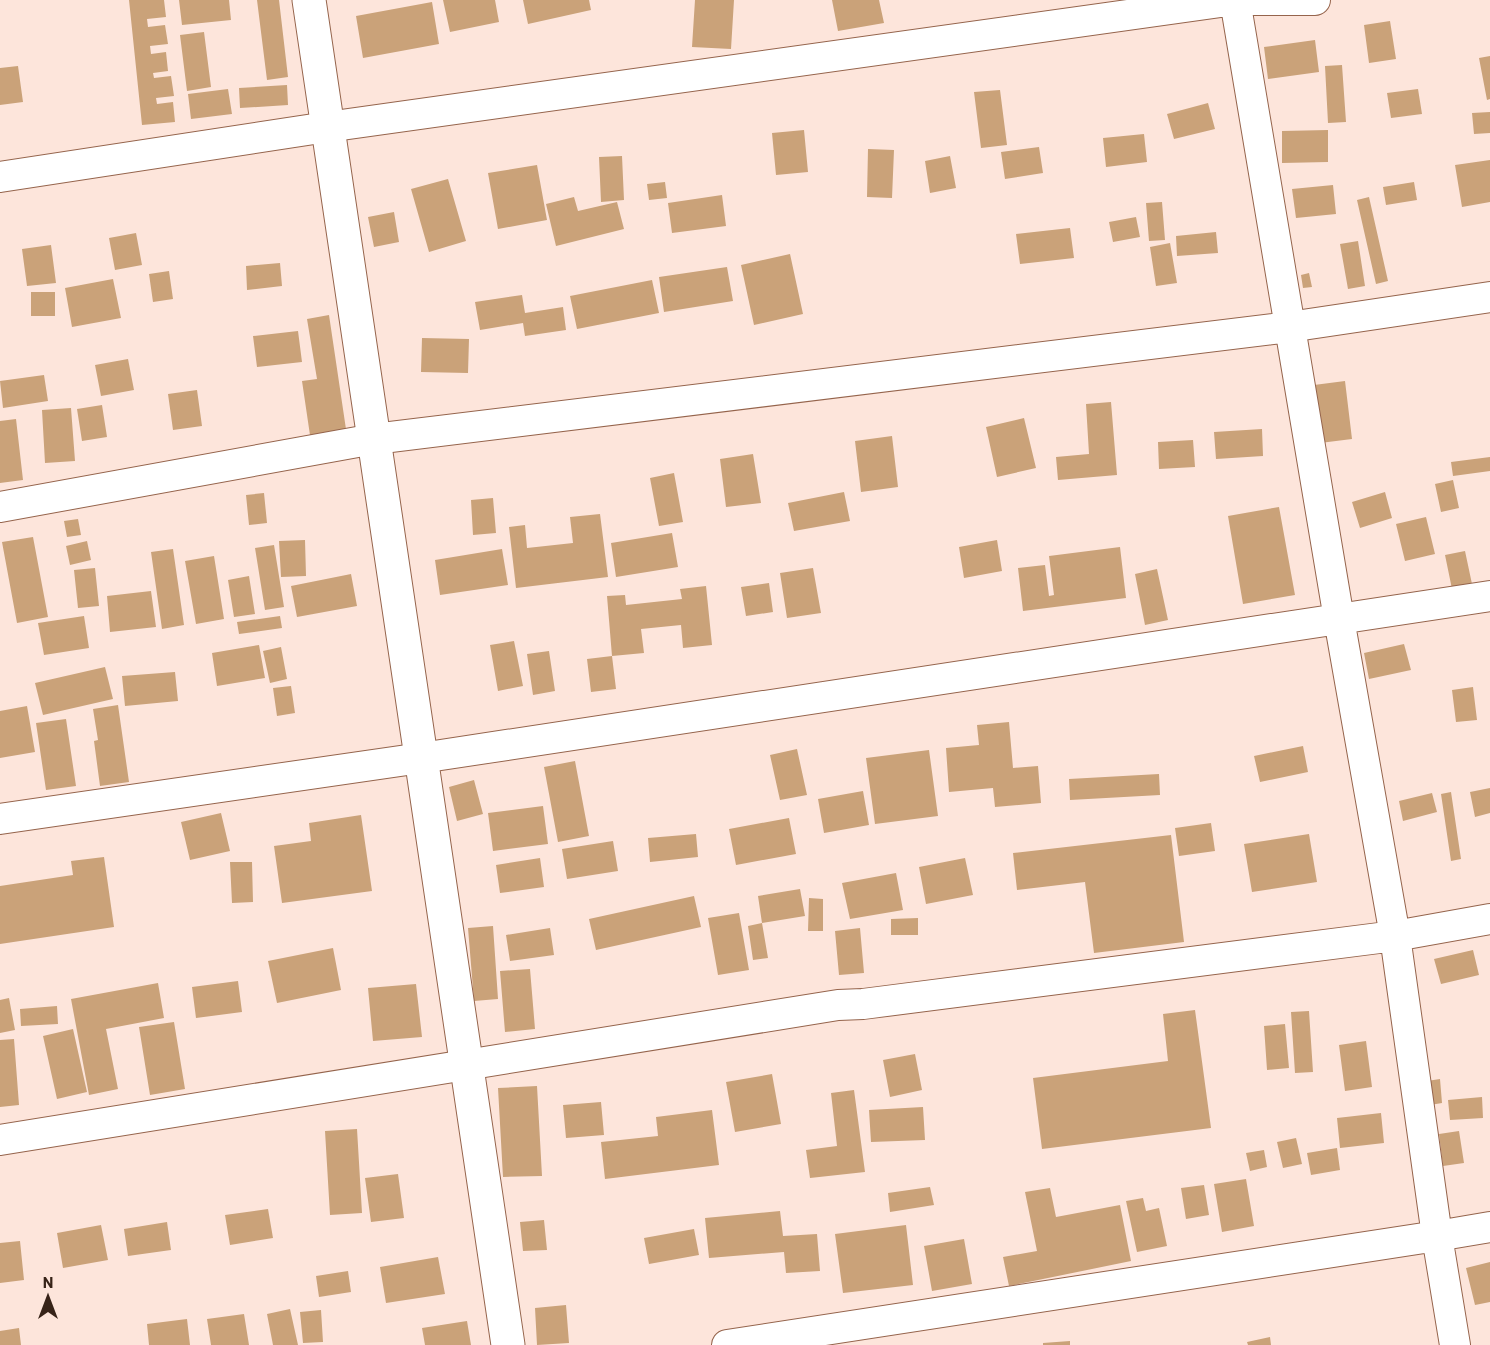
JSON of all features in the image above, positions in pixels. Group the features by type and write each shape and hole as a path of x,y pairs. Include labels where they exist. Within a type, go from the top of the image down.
{"street":[{"path":"309,0 508,1345"},
{"path":"1235,0 1289,327 1395,936 1437,1236 1455,1345"},
{"path":"0,177 327,127 1235,0 1315,0"},
{"path":"0,507 374,439 1289,327 1490,297"},
{"path":"0,819 421,758 1490,596"},
{"path":"0,1140 838,1005 863,1004 1395,936 1490,919"},
{"path":"727,1345 1490,1227"}],"building":[{"path":"129,0 164,0 166,17 147,19 148,27 165,25 168,44 150,46 151,54 166,52 168,71 153,73 154,78 171,76 174,96 156,98 157,104 173,102 175,122 142,125"},
{"path":"179,0 229,0 231,20 182,25"},
{"path":"257,0 279,0 288,77 267,80"},
{"path":"443,0 495,0 499,22 450,32"},
{"path":"523,0 589,0 591,10 528,24"},
{"path":"695,0 734,0 731,49 692,47"},
{"path":"832,0 879,0 884,23 838,31"},
{"path":"432,2 439,44 363,58 356,16"},
{"path":"1390,21 1396,59 1369,63 1364,25"},
{"path":"204,32 211,87 187,91 180,35"},
{"path":"1315,40 1319,72 1268,79 1264,47"},
{"path":"1490,56 1490,99 1487,100 1479,58"},
{"path":"1342,65 1346,122 1328,123 1325,66"},
{"path":"18,66 23,102 0,105 0,68"},
{"path":"287,85 288,105 240,108 239,88"},
{"path":"228,89 232,114 191,119 188,94"},
{"path":"1418,89 1422,114 1391,118 1387,93"},
{"path":"1000,90 1007,145 981,148 974,92"},
{"path":"1208,103 1215,129 1174,139 1167,114"},
{"path":"1490,112 1490,133 1474,134 1472,113"},
{"path":"804,130 808,172 776,175 772,133"},
{"path":"1328,130 1328,162 1282,163 1282,131"},
{"path":"1144,134 1147,162 1106,167 1103,138"},
{"path":"1039,147 1043,173 1005,179 1001,152"},
{"path":"868,149 894,150 892,198 867,197"},
{"path":"622,156 624,200 601,202 599,157"},
{"path":"950,156 956,188 930,193 925,161"},
{"path":"1490,160 1490,202 1462,207 1455,165"},
{"path":"537,165 547,220 498,229 488,173"},
{"path":"448,179 466,241 429,252 411,189"},
{"path":"665,182 667,198 649,200 647,184"},
{"path":"1414,182 1417,200 1386,205 1383,187"},
{"path":"1333,185 1336,214 1296,218 1292,189"},
{"path":"722,195 726,226 672,233 668,203"},
{"path":"574,197 578,211 617,202 624,229 556,246 546,204"},
{"path":"1369,197 1388,281 1376,284 1357,200"},
{"path":"1162,202 1165,240 1149,241 1146,203"},
{"path":"394,212 399,242 374,247 368,217"},
{"path":"1136,217 1140,237 1113,242 1109,222"},
{"path":"1070,228 1074,258 1020,264 1016,234"},
{"path":"1216,232 1218,253 1177,256 1176,236"},
{"path":"136,233 142,265 115,270 109,238"},
{"path":"1358,241 1365,286 1348,289 1340,244"},
{"path":"1170,243 1177,283 1156,286 1150,247"},
{"path":"51,245 56,283 27,286 22,249"},
{"path":"790,254 803,314 754,325 741,265"},
{"path":"280,263 282,286 247,290 246,266"},
{"path":"727,267 733,301 664,312 659,277"},
{"path":"169,271 173,299 153,302 149,274"},
{"path":"1309,273 1312,287 1303,288 1301,275"},
{"path":"113,279 121,318 72,327 65,288"},
{"path":"652,280 659,313 577,329 570,296"},
{"path":"31,292 55,292 55,316 31,316"},
{"path":"522,295 525,313 563,307 566,330 525,336 523,323 480,330 475,302"},
{"path":"329,315 347,436 311,442 302,381 317,379 307,319"},
{"path":"298,331 302,362 257,367 253,336"},
{"path":"422,338 469,339 468,373 421,372"},
{"path":"128,359 134,390 101,396 95,365"},
{"path":"44,375 48,401 3,408 0,381"},
{"path":"1345,381 1352,439 1320,443 1314,385"},
{"path":"197,390 202,426 173,430 168,394"},
{"path":"1111,402 1117,475 1058,480 1056,457 1089,454 1086,404"},
{"path":"102,405 107,437 82,441 77,409"},
{"path":"71,408 75,461 45,463 42,410"},
{"path":"1024,418 1036,468 997,477 986,427"},
{"path":"16,419 23,480 0,483 0,421"},
{"path":"1262,429 1263,456 1216,459 1214,432"},
{"path":"892,436 898,487 861,492 855,441"},
{"path":"1193,440 1195,467 1159,469 1158,442"},
{"path":"753,454 761,503 726,507 720,459"},
{"path":"1490,457 1490,471 1453,476 1451,462"},
{"path":"674,473 683,522 659,526 650,478"},
{"path":"1453,480 1459,508 1441,512 1435,484"},
{"path":"844,492 850,521 794,531 788,503"},
{"path":"1385,492 1392,518 1360,528 1352,502"},
{"path":"264,493 267,523 249,525 246,495"},
{"path":"493,498 496,533 473,535 471,500"},
{"path":"1279,507 1295,595 1243,604 1228,516"},
{"path":"600,514 608,577 516,588 509,527 525,525 527,548 573,543 570,517"},
{"path":"1426,517 1435,554 1405,561 1396,524"},
{"path":"78,519 81,535 67,537 64,521"},
{"path":"672,533 678,567 616,577 611,543"},
{"path":"33,537 48,617 17,623 2,542"},
{"path":"305,540 306,576 281,577 279,541"},
{"path":"997,540 1002,571 964,578 959,547"},
{"path":"87,541 91,560 70,565 66,546"},
{"path":"274,545 284,607 265,610 255,548"},
{"path":"1120,547 1126,598 1023,611 1018,568 1045,565 1049,596 1054,595 1049,556"},
{"path":"173,549 184,625 162,629 151,552"},
{"path":"502,549 508,585 440,595 435,560"},
{"path":"1465,551 1472,584 1452,589 1445,555"},
{"path":"214,556 224,619 196,624 185,561"},
{"path":"95,568 99,606 78,608 74,570"},
{"path":"813,568 821,613 787,618 780,573"},
{"path":"1157,569 1168,620 1145,625 1135,574"},
{"path":"351,574 357,606 297,617 291,586"},
{"path":"249,576 255,614 234,617 228,580"},
{"path":"769,583 773,612 746,616 741,587"},
{"path":"706,586 712,645 683,648 681,625 641,629 644,653 612,656 607,596 625,595 626,605 682,599 680,589"},
{"path":"151,591 156,627 110,632 107,596"},
{"path":"84,616 89,648 44,655 38,623"},
{"path":"280,616 282,628 239,634 237,622"},
{"path":"514,641 523,686 498,691 490,645"},
{"path":"1404,644 1411,670 1369,679 1364,653"},
{"path":"259,645 265,678 217,686 212,653"},
{"path":"281,647 287,679 270,683 263,651"},
{"path":"549,651 555,691 533,695 527,654"},
{"path":"612,656 616,689 591,692 587,659"},
{"path":"105,667 113,699 43,715 35,683"},
{"path":"175,672 178,701 125,706 122,676"},
{"path":"291,686 295,713 277,716 273,688"},
{"path":"1473,687 1477,720 1456,722 1452,690"},
{"path":"118,705 129,782 100,786 94,741 98,740 93,709"},
{"path":"27,706 35,752 0,758 0,711"},
{"path":"66,719 76,786 46,790 36,723"},
{"path":"1009,722 1013,768 1038,766 1041,803 995,807 993,788 949,792 946,748 979,745 977,725"},
{"path":"1303,746 1308,772 1260,782 1254,756"},
{"path":"797,749 807,795 780,800 770,755"},
{"path":"929,750 938,816 875,824 866,758"},
{"path":"575,761 589,836 558,842 544,767"},
{"path":"1159,774 1160,795 1070,800 1069,779"},
{"path":"474,780 483,814 457,821 449,787"},
{"path":"1490,788 1490,813 1475,817 1470,792"},
{"path":"863,791 869,825 824,833 818,799"},
{"path":"1451,792 1461,859 1451,861 1441,794"},
{"path":"1432,793 1437,812 1403,821 1399,801"},
{"path":"543,806 548,844 493,851 488,813"},
{"path":"221,813 230,851 190,860 181,822"},
{"path":"361,815 372,891 282,903 274,846 311,841 309,823"},
{"path":"789,818 796,854 736,865 729,829"},
{"path":"1211,823 1215,851 1179,856 1175,828"},
{"path":"696,834 698,857 650,862 648,838"},
{"path":"1309,834 1317,882 1252,892 1244,844"},
{"path":"1171,835 1184,942 1094,953 1085,882 1017,890 1013,853"},
{"path":"613,841 618,871 567,879 562,849"},
{"path":"104,857 114,927 0,944 0,886 73,875 71,861"},
{"path":"540,858 544,887 500,893 496,865"},
{"path":"965,858 973,895 926,904 919,867"},
{"path":"230,862 252,862 253,902 232,903"},
{"path":"896,873 903,910 850,919 842,883"},
{"path":"800,889 805,916 762,923 758,896"},
{"path":"694,896 701,927 596,950 589,919"},
{"path":"809,898 823,899 823,931 808,931"},
{"path":"739,913 749,970 718,975 708,918"},
{"path":"918,918 918,935 891,935 891,919"},
{"path":"762,923 768,958 753,960 748,926"},
{"path":"493,926 498,999 474,1001 468,928"},
{"path":"550,928 554,955 510,961 506,935"},
{"path":"860,928 864,973 839,975 835,931"},
{"path":"333,948 341,990 277,1003 268,961"},
{"path":"1473,950 1479,975 1441,984 1434,959"},
{"path":"530,969 535,1029 505,1032 500,971"},
{"path":"238,981 242,1012 196,1018 192,987"},
{"path":"158,983 164,1018 106,1029 118,1089 89,1095 71,999"},
{"path":"416,984 422,1037 373,1041 368,988"},
{"path":"9,998 15,1030 0,1033 0,1000"},
{"path":"57,1006 58,1024 21,1026 20,1009"},
{"path":"1195,1010 1211,1128 1042,1149 1033,1078 1168,1061 1163,1014"},
{"path":"1309,1011 1313,1072 1295,1073 1291,1012"},
{"path":"174,1022 185,1089 150,1095 139,1027"},
{"path":"1285,1024 1289,1068 1267,1070 1264,1026"},
{"path":"73,1029 87,1092 57,1099 43,1036"},
{"path":"14,1039 19,1105 0,1107 0,1040"},
{"path":"1366,1041 1372,1087 1345,1091 1339,1045"},
{"path":"915,1054 922,1090 890,1097 883,1060"},
{"path":"772,1074 781,1124 735,1132 726,1082"},
{"path":"1440,1079 1442,1103 1430,1105 1427,1081"},
{"path":"537,1086 542,1176 503,1177 498,1088"},
{"path":"854,1090 865,1172 810,1178 806,1150 837,1146 831,1093"},
{"path":"1482,1097 1483,1118 1450,1120 1448,1100"},
{"path":"601,1102 604,1135 566,1138 563,1105"},
{"path":"923,1107 925,1140 871,1142 869,1110"},
{"path":"712,1110 719,1165 605,1179 601,1142 658,1136 656,1117"},
{"path":"1381,1113 1384,1143 1340,1148 1337,1118"},
{"path":"357,1129 362,1213 330,1215 325,1131"},
{"path":"1459,1131 1464,1163 1443,1166 1439,1134"},
{"path":"1296,1138 1302,1164 1283,1168 1277,1142"},
{"path":"1337,1148 1340,1170 1311,1175 1307,1153"},
{"path":"1264,1150 1267,1167 1250,1171 1246,1153"},
{"path":"398,1174 404,1218 371,1222 365,1178"},
{"path":"1246,1179 1254,1226 1222,1232 1214,1184"},
{"path":"1204,1185 1209,1215 1186,1219 1181,1188"},
{"path":"930,1187 934,1205 890,1212 888,1193"},
{"path":"1050,1188 1056,1217 1120,1205 1131,1261 1009,1286 1003,1257 1037,1251 1025,1192"},
{"path":"1143,1198 1146,1211 1159,1208 1167,1246 1137,1252 1126,1201"},
{"path":"268,1209 273,1238 230,1245 225,1215"},
{"path":"780,1211 783,1236 817,1234 820,1271 786,1273 784,1252 709,1258 705,1218"},
{"path":"544,1220 547,1250 523,1251 520,1222"},
{"path":"167,1222 171,1250 128,1256 124,1229"},
{"path":"101,1225 108,1260 63,1268 57,1233"},
{"path":"906,1225 913,1285 843,1293 835,1234"},
{"path":"694,1229 699,1255 649,1264 644,1238"},
{"path":"964,1239 972,1284 932,1291 924,1246"},
{"path":"20,1241 24,1280 0,1283 0,1243"},
{"path":"438,1257 445,1294 386,1303 380,1267"},
{"path":"1490,1262 1490,1302 1475,1305 1466,1268"},
{"path":"348,1271 351,1292 319,1297 316,1276"},
{"path":"566,1305 569,1343 537,1345 535,1308"},
{"path":"290,1309 298,1345 273,1345 267,1314"},
{"path":"321,1310 323,1342 303,1343 300,1312"},
{"path":"244,1314 249,1345 211,1345 207,1319"},
{"path":"187,1319 190,1345 149,1345 147,1324"},
{"path":"467,1321 471,1345 425,1345 422,1328"},
{"path":"19,1328 21,1345 0,1345 0,1331"},
{"path":"1270,1337 1271,1345 1248,1345 1247,1342"},
{"path":"1070,1341 1070,1345 1043,1345 1043,1343"}]}
